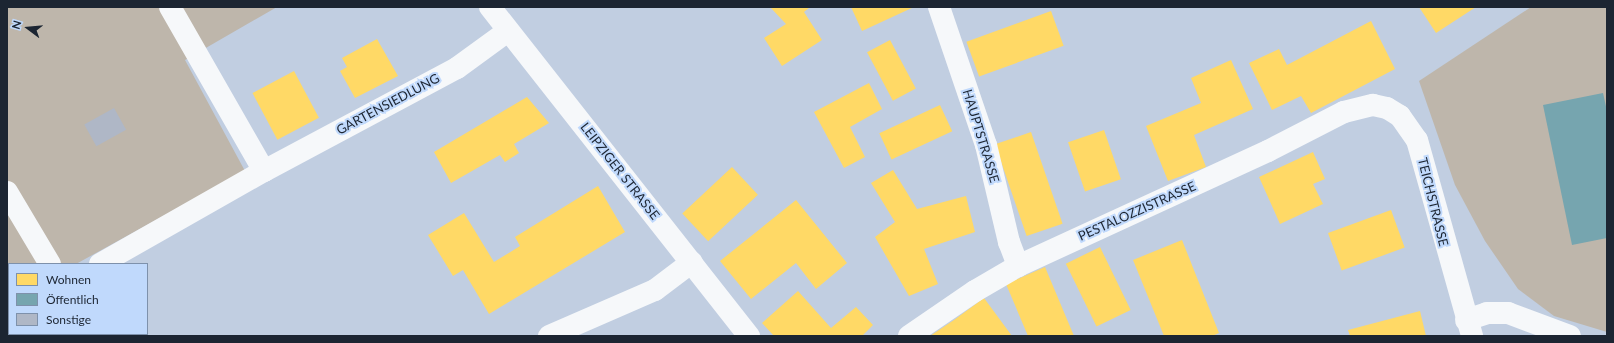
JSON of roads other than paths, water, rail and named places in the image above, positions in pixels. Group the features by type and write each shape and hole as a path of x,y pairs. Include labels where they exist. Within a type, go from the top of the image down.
{"street":[{"path":"170,7 264,171"},
{"name":"LEIPZIGER STRASSE","path":"490,7 749,336"},
{"name":"HAUPTSTRASSE","path":"939,7 986,145 1009,242 1018,266"},
{"name":"GARTENSIEDLUNG","path":"102,263 264,171 457,68 508,31"},
{"name":"PESTALOZZISTRASSE","path":"909,336 974,290 1018,266 1268,151 1344,112 1373,105"},
{"name":"TEICHSTRASSE","path":"1373,105 1387,108 1400,116 1417,140 1469,328 1487,314 1508,313 1570,336"},
{"path":"7,192 49,263"},
{"path":"549,336 655,290 692,262"}]}
